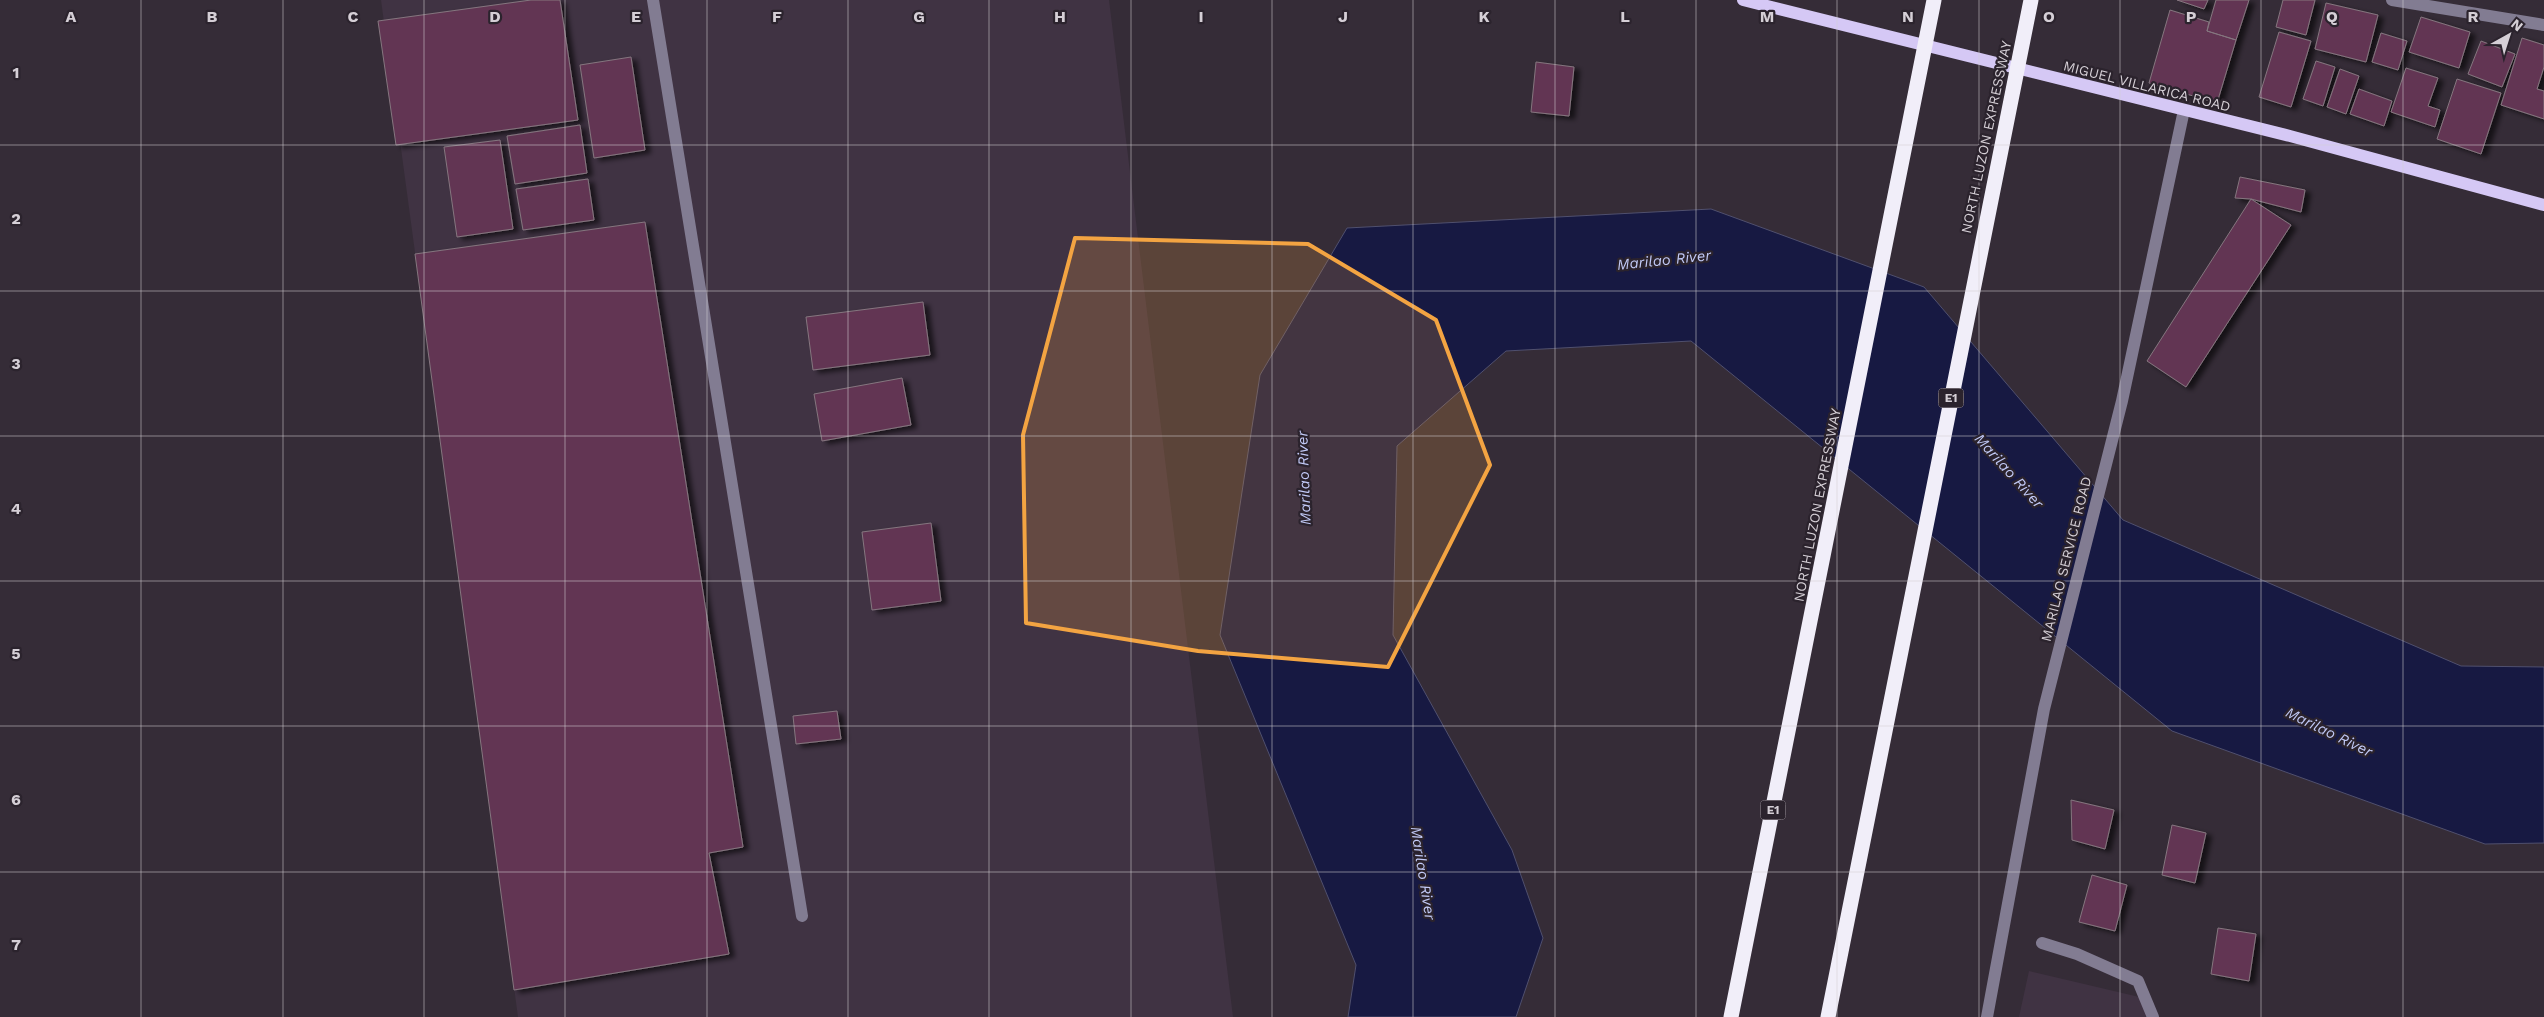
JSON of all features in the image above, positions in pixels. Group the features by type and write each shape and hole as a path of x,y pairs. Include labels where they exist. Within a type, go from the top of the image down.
{"highway":[{"name":"NORTH LUZON EXPRESSWAY","path":"1731,1017 1934,0"},
{"name":"NORTH LUZON EXPRESSWAY","path":"1828,1017 2031,0"}],"main road":[{"name":"MIGUEL VILLARICA ROAD","path":"1743,0 1829,23 2290,136 2544,205"}],"street":[{"path":"653,0 802,916"},
{"path":"2392,0 2544,25"},
{"name":"MARILAO SERVICE ROAD","path":"1987,1017 2044,708 2122,401 2184,110"},
{"path":"2042,943 2077,954 2138,981 2152,1017"}],"highlighted area":[{"path":"1075,238 1308,244 1436,320 1490,465 1388,667 1198,651 1026,623 1023,435"}],"shaded area":[{"path":"381,0 1109,0 1233,1017 518,1017"},
{"path":"2029,971 2152,1000 2152,1017 2019,1017"}],"water":[{"name":"Marilao River","path":"1711,209 1924,287 2123,520 2461,666 2544,667 2544,843 2485,844 2172,731 1691,341 1506,351 1397,446 1393,635 1512,850 1543,938 1516,1017 1348,1017 1356,965 1220,635 1260,375 1347,228"}],"building":[{"path":"531,0 560,0 578,120 396,145 378,21"},
{"path":"2177,0 2208,0 2204,9"},
{"path":"2216,0 2249,0 2236,40 2207,31"},
{"path":"2283,0 2315,0 2306,35 2276,27"},
{"path":"2326,3 2378,15 2366,62 2315,49"},
{"path":"2170,10 2209,22 2207,31 2236,40 2217,103 2149,83"},
{"path":"2421,17 2470,32 2459,68 2409,52"},
{"path":"2279,32 2311,41 2291,107 2259,97"},
{"path":"2381,33 2407,41 2398,70 2372,62"},
{"path":"2522,38 2544,45 2544,67 2537,89 2544,91 2544,119 2501,105"},
{"path":"2481,41 2515,54 2502,87 2468,74"},
{"path":"631,57 645,150 594,158 580,65"},
{"path":"2316,61 2335,67 2323,106 2303,99"},
{"path":"1536,62 1574,67 1569,116 1531,112"},
{"path":"2406,68 2438,78 2428,106 2440,110 2435,127 2391,112"},
{"path":"2340,69 2359,76 2346,114 2327,107"},
{"path":"2457,79 2501,93 2481,154 2437,139"},
{"path":"2359,89 2392,101 2384,126 2350,114"},
{"path":"580,125 587,173 515,184 507,136"},
{"path":"500,140 513,229 457,237 444,147"},
{"path":"2240,177 2305,190 2301,212 2251,199 2235,198"},
{"path":"588,179 594,220 523,230 516,189"},
{"path":"2251,199 2291,225 2186,387 2147,361"},
{"path":"645,222 743,847 709,853 729,954 514,990 415,254"},
{"path":"923,302 930,355 813,370 806,317"},
{"path":"902,378 911,425 822,441 814,394"},
{"path":"931,523 941,601 872,610 862,532"},
{"path":"837,711 841,739 796,744 793,716"},
{"path":"2071,800 2114,810 2105,849 2072,840"},
{"path":"2172,825 2206,833 2195,883 2162,875"},
{"path":"2092,875 2127,885 2115,931 2079,922"},
{"path":"2218,928 2256,934 2249,981 2211,974"}]}
